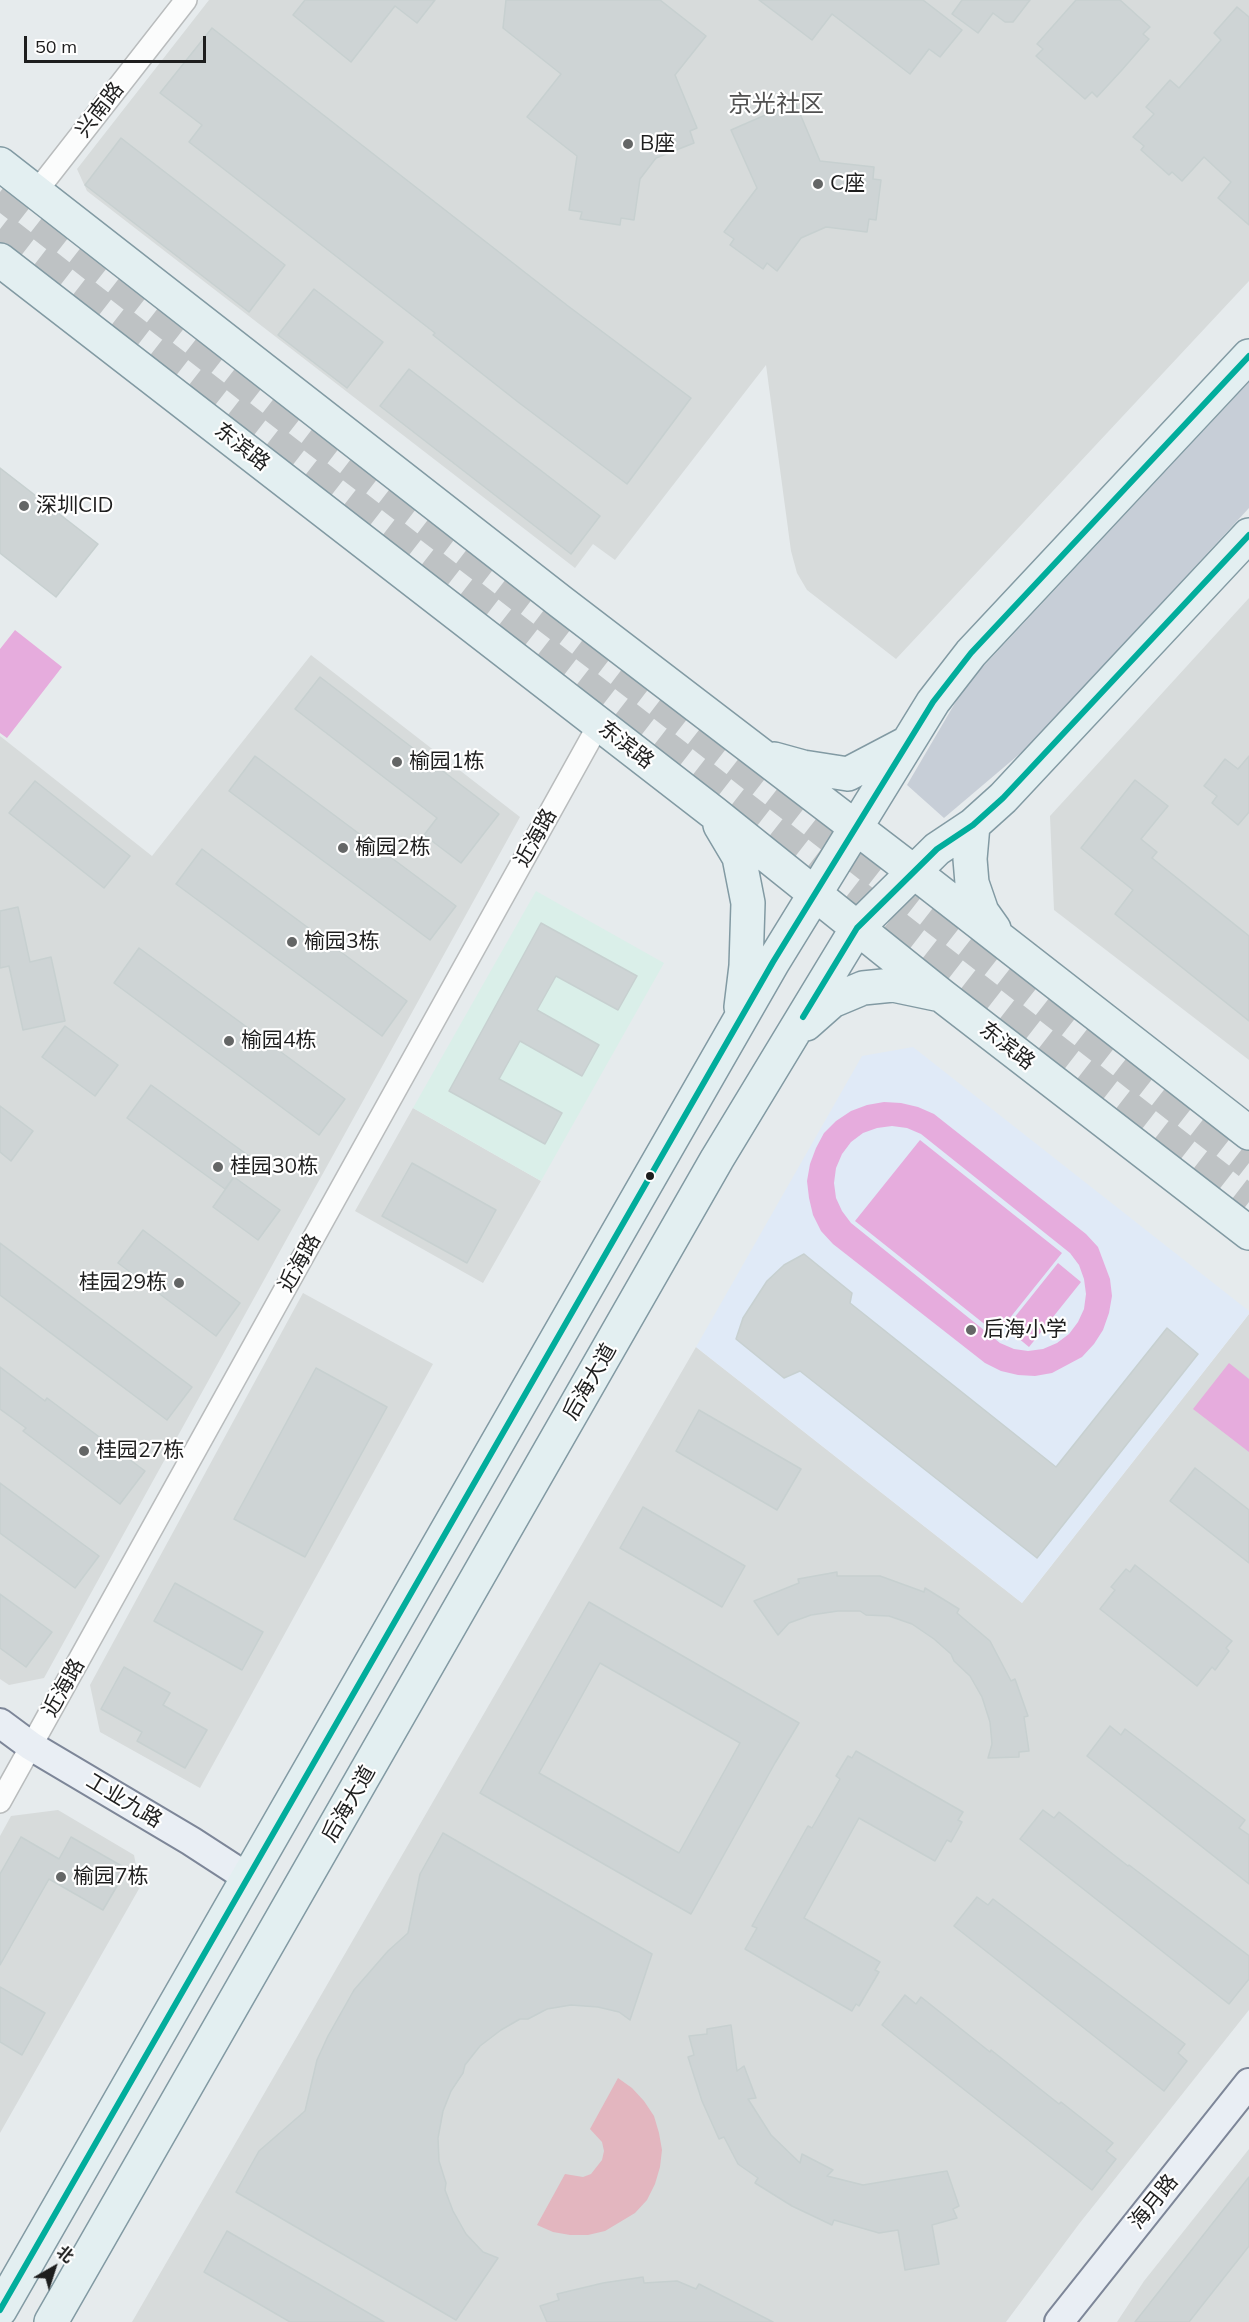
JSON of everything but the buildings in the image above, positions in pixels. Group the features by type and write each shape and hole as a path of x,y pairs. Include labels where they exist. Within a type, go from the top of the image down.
{"main road":[{"path":"0,164 1249,1132"},
{"name":"东滨路","path":"0,260 714,813 941,995 1249,1233"},
{"path":"0,2310 740,1021 933,702 971,653 1249,356"},
{"name":"后海大道","path":"51,2322 717,1159 857,928 938,849 973,825 1003,798 1249,535"},
{"path":"760,755 803,767 848,774 907,743"},
{"path":"714,813 739,857 748,903 746,966 740,1021"},
{"path":"973,825 970,859 972,883 982,912 1004,942"},
{"path":"791,1038 832,1001 863,987 893,985 941,995"}],"street":[{"name":"兴南路","path":"36,192 186,0"},
{"name":"近海路","path":"0,1802 599,724"},
{"name":"工业九路","path":"0,1723 32,1746 191,1841 248,1878"},
{"name":"海月路","path":"1059,2322 1249,2083"}],"shaded area":[{"path":"209,0 1249,0 1249,281 896,659 807,590 797,573 791,551 766,365 615,560 593,544 575,568 87,191 77,169"},
{"path":"1249,382 1249,508 1029,746 944,818 907,785 965,686"},
{"path":"1249,598 1249,1060 1054,910 1050,816"},
{"path":"15,630 62,667 7,738 0,733 0,649"},
{"path":"311,655 520,817 44,1678 9,1685 0,1679 0,736 152,856"},
{"path":"536,891 664,963 541,1181 413,1108"},
{"name":"后海小学","path":"913,1047 1249,1311 1249,1314 1022,1603 696,1347 862,1056"},
{"path":"884,1102 901,1103 934,1114 1086,1234 1098,1247 1110,1279 1112,1296 1103,1330 1082,1357 1052,1373 1035,1376 1001,1371 985,1363 833,1244 821,1231 813,1215 809,1198 807,1181 810,1164 824,1133 851,1111","holes":["892,1126 907,1128 921,1134 1070,1253 1079,1265 1086,1294 1084,1309 1069,1334 1057,1343 1043,1349 1028,1351 1014,1349 1000,1343 851,1223 842,1211 836,1198 834,1183 836,1168 851,1142 863,1133 877,1128"]},
{"path":"413,1108 541,1181 483,1283 355,1211"},
{"path":"920,1140 1062,1253 997,1334 855,1221"},
{"path":"1058,1263 1081,1282 1029,1347 1006,1328"},
{"path":"303,1293 433,1364 200,1788 100,1732 90,1685"},
{"path":"1249,1314 1249,2010 1079,2224 1006,2322 132,2322 696,1347 1022,1603"},
{"path":"1229,1363 1249,1379 1249,1452 1193,1409"},
{"path":"58,1810 134,1855 140,1887 0,2133 0,1836 11,1816"},
{"path":"618,2078 644,2101 654,2116 659,2133 662,2150 660,2167 647,2200 635,2213 605,2231 588,2235 553,2232 537,2225 565,2174 583,2177 591,2174 602,2160 604,2151 602,2142 590,2129"},
{"path":"1249,2149 1249,2322 1117,2322 1144,2281"}],"tunnel":[{"path":"0,192 298,425 663,705 1249,1163"},
{"path":"0,229 1249,1202"}],"transit line":[{"path":"0,2310 773,962 933,702 971,653 1249,356"},
{"path":"803,1017 857,928 937,849 973,825 1003,798 1249,535"}],"place":[{"name":"B座","path":"628,144"},
{"name":"C座","path":"818,184"},
{"name":"深圳CID","path":"24,506"},
{"name":"榆园1栋","path":"397,762"},
{"name":"榆园2栋","path":"343,848"},
{"name":"榆园3栋","path":"292,942"},
{"name":"榆园4栋","path":"229,1041"},
{"name":"桂园30栋","path":"218,1167"},
{"name":"桂园29栋","path":"179,1283"},
{"name":"后海小学","path":"971,1330"},
{"name":"桂园27栋","path":"84,1451"},
{"name":"榆园7栋","path":"61,1877"}],"district":[{"name":"京光社区","path":"776,105"}]}
